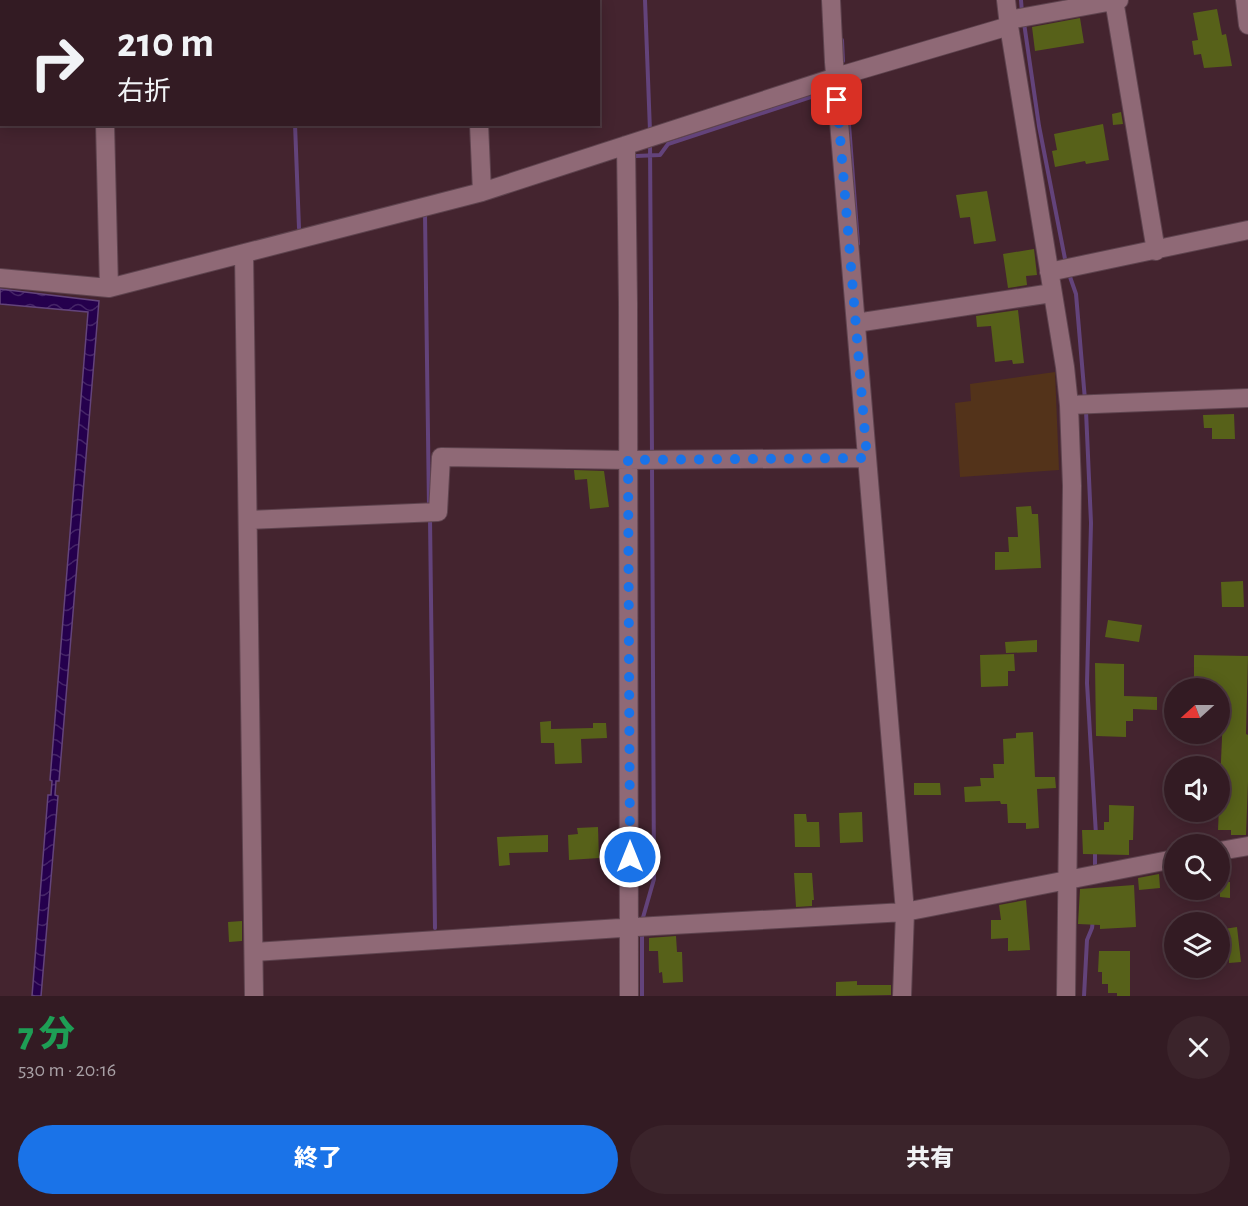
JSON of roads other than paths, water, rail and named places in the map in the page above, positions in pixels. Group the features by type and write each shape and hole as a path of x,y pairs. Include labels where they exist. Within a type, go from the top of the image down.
{"street":[{"path":"831,0 905,912 902,996"},
{"path":"1006,0 1017,20 1061,269 1052,293 1065,368 1079,405 1072,486 1066,996"},
{"path":"0,278 103,288 244,253 482,192 1017,20 1116,0 1156,251"},
{"path":"1245,0 1248,25"},
{"path":"103,288 105,126"},
{"path":"479,126 482,192"},
{"path":"629,996 638,926 628,460 633,143"},
{"path":"1061,269 1248,230"},
{"path":"244,253 254,996"},
{"path":"856,322 1052,293"},
{"path":"1079,405 1248,398"},
{"path":"248,520 438,512 441,457 628,460 867,458"},
{"path":"1230,849 1248,846"},
{"path":"254,952 638,926 905,912 1164,861"}],"water":[{"path":"0,289 99,301 59,781 56,781 55,795 58,796 41,996 32,996 48,795 51,795 52,781 50,780 88,312 0,304"}],"waterway":[{"path":"645,0 650,131"},
{"path":"1021,0 1022,13"},
{"path":"1024,23 1039,126 1066,264"},
{"path":"842,40 843,61"},
{"path":"846,85 858,244"},
{"path":"636,156 660,155 668,144 829,91"},
{"path":"295,126 299,228"},
{"path":"650,142 652,455"},
{"path":"427,213 425,214 429,507"},
{"path":"1069,274 1076,294 1085,400"},
{"path":"1086,411 1091,523 1087,683 1096,835"},
{"path":"642,921 654,879 652,466"},
{"path":"430,518 435,928"},
{"path":"1095,851 1095,871"},
{"path":"1084,996 1087,940 1093,920"},
{"path":"642,932 642,996"}]}
